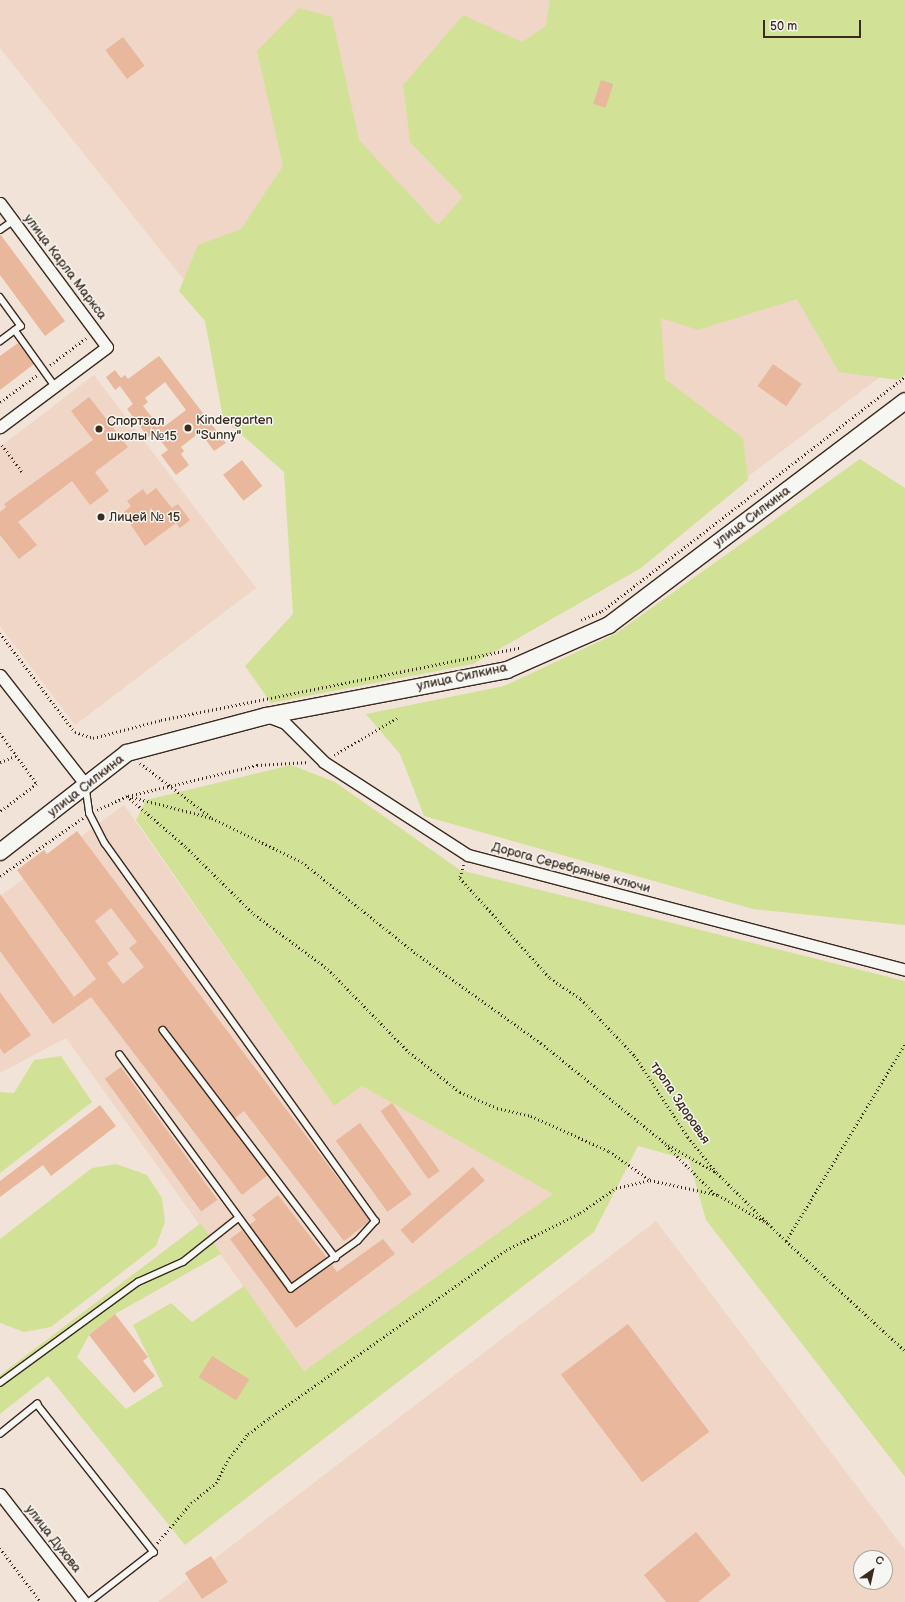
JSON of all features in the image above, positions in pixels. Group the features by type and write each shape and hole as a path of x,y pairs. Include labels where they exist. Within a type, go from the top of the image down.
{"main road":[{"name":"улица Силкина","path":"0,852 127,753 266,716 507,670 609,625 905,401"}],"street":[{"name":"улица Карла Маркса","path":"0,203 107,347 55,386"},
{"path":"0,427 55,386"},
{"path":"0,675 86,785"},
{"name":"Дорога Серебряные ключи","path":"266,716 285,723 324,762 468,855 905,970"},
{"name":"улица Духова","path":"0,1494 84,1602"}],"lane":[{"path":"0,230 13,220"},
{"path":"0,297 21,326 0,342"},
{"path":"15,330 55,386"},
{"path":"86,785 90,814 110,850 368,1205 376,1221 336,1258 291,1289 237,1219 120,1055"},
{"path":"163,1030 336,1258"},
{"path":"0,1383 138,1282 183,1262 237,1219"},
{"path":"0,1434 37,1404 154,1552 90,1602"}],"path":[{"path":"0,402 88,337 83,331"},
{"path":"573,624 602,611 905,377"},
{"path":"2,445 22,472"},
{"path":"0,633 75,732 93,738 117,734 161,720 529,644"},
{"path":"0,876 90,814 127,796 257,765 324,762 397,718"},
{"path":"0,733 37,784 0,812"},
{"path":"117,734 127,753 212,818"},
{"path":"0,762 17,756"},
{"path":"127,796 212,818 302,862 417,954 541,1043 664,1143 715,1194 769,1224"},
{"path":"127,796 186,847 254,914 328,969 409,1052 460,1092 497,1108 531,1116 609,1151 650,1180 715,1194"},
{"name":"тропа Здоровья","path":"468,855 460,878 550,978 581,999 635,1056 688,1137 717,1173 786,1242 905,1351"},
{"path":"786,1242 905,1044"},
{"path":"664,1143 717,1173"},
{"path":"151,1549 191,1503 216,1483 229,1458 248,1434 269,1418 506,1250 580,1213 616,1188 650,1180"},
{"path":"0,1548 41,1602"}],"shaded area":[{"path":"0,0 905,0 905,358 611,580 464,633 0,48"},
{"name":"Лицей № 15","path":"94,375 256,588 75,725 0,626 0,447"},
{"path":"124,805 334,1106 362,1086 554,1194 304,1371 66,1038 0,1073 0,896"},
{"path":"656,1221 905,1550 905,1602 158,1602"}],"green space":[{"path":"550,0 905,0 905,375 898,380 839,372 797,299 698,330 661,318 665,379 743,438 748,480 641,568 473,664 271,703 245,666 293,614 284,472 223,418 205,321 179,291 198,245 241,229 283,166 257,51 299,8 332,17 359,140 438,225 463,197 410,142 403,85 463,15 522,42 546,26"},
{"path":"860,459 905,488 905,925 753,909 424,816 400,754 366,714 504,686 615,634"},
{"path":"291,765 335,782 460,870 905,981 905,1477 706,1220 689,1160 638,1146 594,1232 185,1545 48,1376 0,1414 0,1375 201,1223 221,1254 115,1314 89,1335 77,1357 126,1409 163,1386 133,1325 171,1303 192,1322 244,1286 304,1371 553,1194 362,1086 334,1106 136,820 146,800"},
{"path":"61,1056 92,1102 0,1173 0,1092 14,1093 34,1060"},
{"path":"116,1164 147,1175 162,1198 165,1222 156,1246 51,1327 24,1332 0,1323 0,1239 92,1168"}],"building":[{"path":"123,37 145,66 127,79 105,50"},
{"path":"601,80 613,84 606,108 593,104"},
{"path":"0,234 65,321 45,336 0,275"},
{"path":"18,343 34,364 0,390 0,356"},
{"path":"159,356 226,443 214,451 200,432 181,447 184,451 181,454 189,465 176,475 161,455 168,450 154,432 148,437 127,409 133,404 120,386 115,390 106,377 115,370 121,378 125,375 128,379","holes":["165,382 186,410 165,426 162,421 158,425 143,406 148,402 145,398"]},
{"path":"773,364 802,384 786,406 758,386"},
{"path":"89,397 128,447 95,472 109,491 90,505 72,481 18,522 37,545 19,559 0,535 0,512 6,507 4,504 93,440 71,411"},
{"path":"242,460 262,486 243,501 223,475"},
{"path":"156,488 172,508 178,504 190,520 180,528 176,523 145,546 123,513 131,506 127,501 143,489 147,495"},
{"path":"77,831 370,1221 344,1241 244,1111 235,1118 166,1027 160,1027 160,1033 268,1175 242,1195 91,997 53,1024 0,951 0,894 74,997 96,979 17,870 44,850 47,854","holes":["111,908 137,942 129,948 144,967 123,984 107,963 119,954 95,921"]},
{"path":"0,992 31,1035 4,1054 0,1048"},
{"path":"121,1067 217,1200 201,1211 105,1079"},
{"path":"392,1103 440,1171 428,1179 381,1111"},
{"path":"100,1105 116,1126 51,1176 43,1165 0,1197 0,1181"},
{"path":"360,1123 412,1194 387,1212 336,1141"},
{"path":"473,1167 485,1181 412,1244 401,1230"},
{"path":"278,1195 327,1258 292,1283 249,1225 256,1220 252,1215"},
{"path":"242,1230 291,1293 332,1265 337,1272 383,1239 395,1254 296,1328 230,1239"},
{"path":"115,1314 148,1357 143,1361 155,1376 134,1393 89,1335"},
{"path":"628,1324 709,1432 642,1482 561,1375"},
{"path":"212,1356 249,1379 236,1401 199,1377"},
{"path":"696,1532 731,1575 698,1602 666,1602 644,1575"},
{"path":"211,1556 228,1582 202,1599 185,1573"}],"place":[{"name":"Kindergarten \"Sunny\"","path":"188,428"},
{"name":"Спортзал школы №15","path":"99,429"},
{"name":"Лицей № 15","path":"101,517"}]}
